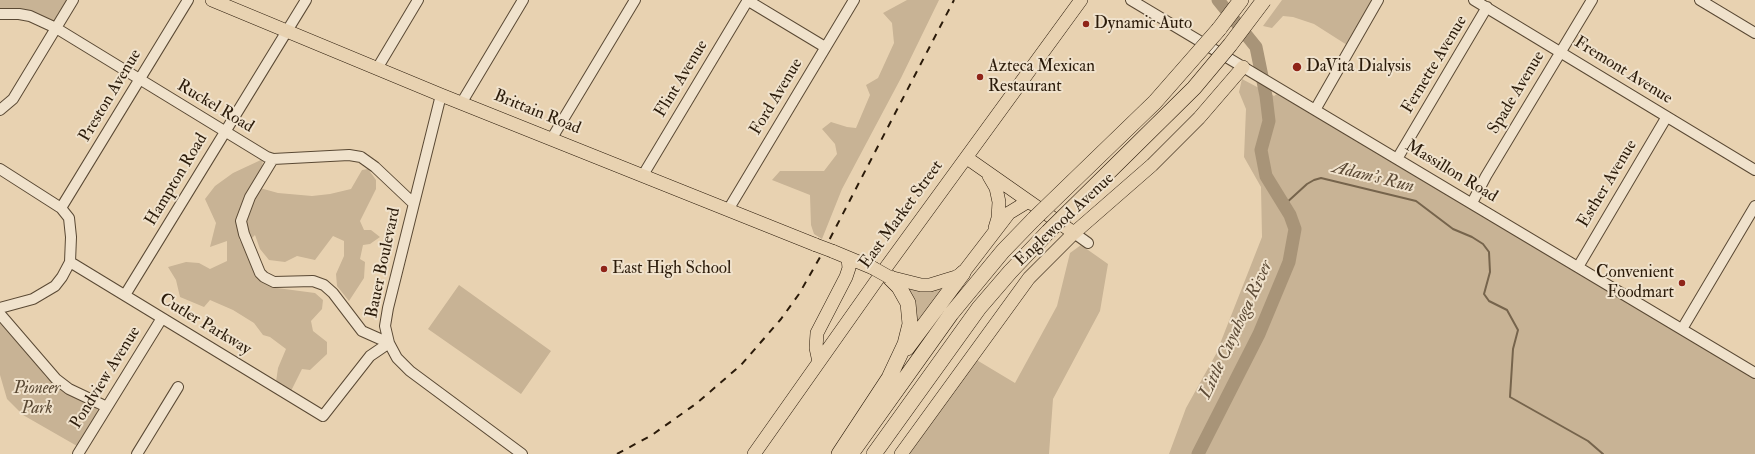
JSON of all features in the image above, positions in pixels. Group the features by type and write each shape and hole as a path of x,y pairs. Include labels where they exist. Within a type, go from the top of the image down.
{"highway":[{"path":"1219,29 1235,0"},
{"path":"851,454 951,314 988,269 1034,219 1155,102 1219,29 1241,0"},
{"path":"874,454 979,308 1010,272 1048,232 1194,88 1230,45 1264,0"},
{"path":"899,358 963,273"},
{"path":"839,454 889,378 899,358 909,329 910,311 904,294 889,276"}],"main road":[{"name":"Brittain Road","path":"212,0 440,94 832,251 889,276 920,285 942,283 963,273 995,229 1009,213 1027,202"},
{"name":"East Market Street","path":"756,454 883,272 1082,0"},
{"name":"Englewood Avenue","path":"901,454 1029,278 1074,233 1152,165 1199,118 1243,67"},
{"path":"967,158 1027,202 1074,233"},
{"path":"987,173 996,188 999,202 998,218 995,229"},
{"path":"819,362 816,348 817,333 846,277 849,268 848,258"}],"street":[{"path":"0,110 13,98 73,0"},
{"name":"Preston Avenue","path":"61,208 140,81 188,0"},
{"name":"Hampton Road","path":"125,294 306,0"},
{"path":"378,68 418,0"},
{"path":"462,102 523,0"},
{"path":"552,138 636,0"},
{"path":"747,0 825,47"},
{"name":"Flint Avenue","path":"643,175 747,0"},
{"name":"Ford Avenue","path":"728,210 854,0"},
{"name":"Massillon Road","path":"1131,0 1755,373"},
{"path":"1315,110 1378,0"},
{"name":"Fremont Avenue","path":"1474,0 1562,51 1666,118 1755,170"},
{"name":"Spade Avenue","path":"1472,203 1486,176 1592,0"},
{"path":"1700,0 1755,33"},
{"name":"Fernette Avenue","path":"1397,159 1487,8"},
{"name":"Ruckel Road","path":"0,14 19,14 30,16 56,28 225,133 273,159"},
{"name":"Bauer Boulevard","path":"323,416 370,356 389,343 385,326 440,94"},
{"name":"Esther Avenue","path":"1578,267 1666,118"},
{"path":"413,203 375,166 361,157 349,155 273,159 250,197 241,221 244,234 260,273 264,277 274,282 313,281 324,285 333,292 362,331 389,343 397,358 410,371 522,454"},
{"path":"0,169 61,208 67,214 71,226 70,262 58,282 45,294 20,304 0,308"},
{"path":"1682,329 1755,206"},
{"path":"1074,233 1088,243"},
{"name":"Cutler Parkway","path":"70,262 125,294 323,416"},
{"path":"0,314 56,379 69,389 107,407"},
{"name":"Pondview Avenue","path":"78,454 162,318"},
{"path":"138,454 178,387"}],"green space":[{"path":"0,0 67,0 56,20 51,22 0,11"},
{"path":"907,0 939,0 901,78 842,189 822,239 814,234 811,225 810,195 772,180 780,171 824,171 837,154 835,144 822,129 831,122 856,128 870,95 866,85 878,78 894,43 892,23 883,13"},
{"path":"1282,0 1374,0 1347,45 1314,24 1293,17 1283,16 1272,28 1263,26"},
{"path":"1242,79 1274,96 1277,94 1755,379 1755,454 1169,454 1186,408 1216,354 1262,237 1261,187 1244,157 1246,109 1239,92"},
{"path":"263,159 260,188 278,193 312,196 330,194 351,189 362,170 368,169 376,180 376,189 360,221 364,230 371,230 380,237 370,244 363,245 360,259 365,262 364,278 349,301 337,286 336,274 344,256 344,241 333,236 315,260 297,256 285,262 269,260 260,249 255,235 252,238 239,239 268,284 277,288 315,293 323,300 322,309 311,321 313,331 327,342 327,354 310,370 302,369 291,391 276,382 278,368 286,349 270,337 263,335 254,323 233,310 210,300 204,307 180,297 176,280 168,267 186,262 199,263 210,269 227,261 227,241 210,247 216,223 205,199 215,186 233,173"},
{"path":"1081,245 1108,264 1100,311 1053,399 1049,454 908,454 975,359 1015,383 1057,306 1070,253"},
{"path":"901,281 949,283 915,331"},
{"path":"459,285 551,351 521,394 428,329"},
{"name":"Pioneer Park","path":"0,323 23,347 45,376 62,391 87,401 94,405 98,411 77,446 23,415 7,399 0,375"}],"waterway":[{"name":"Little Cuyahoga River","path":"1198,454 1259,334 1289,262 1295,229 1290,215 1266,176 1261,150 1269,121 1266,96 1256,47 1218,0"},
{"name":"Adam's Run","path":"1284,205 1307,184 1321,178 1416,201 1453,229 1472,237 1483,244 1489,252 1490,272 1484,294 1489,301 1507,310 1518,330 1513,349 1510,397 1588,441 1603,454"}],"railway":[{"path":"617,454 652,435 697,403 741,365 781,319 799,294 823,252 954,0"}],"place":[{"name":"Dynamic Auto","path":"1086,24"},
{"name":"DaVita Dialysis","path":"1297,67"},
{"name":"Azteca Mexican Restaurant","path":"980,77"},
{"name":"East High School","path":"604,269"},
{"name":"Convenient Foodmart","path":"1682,283"}]}
